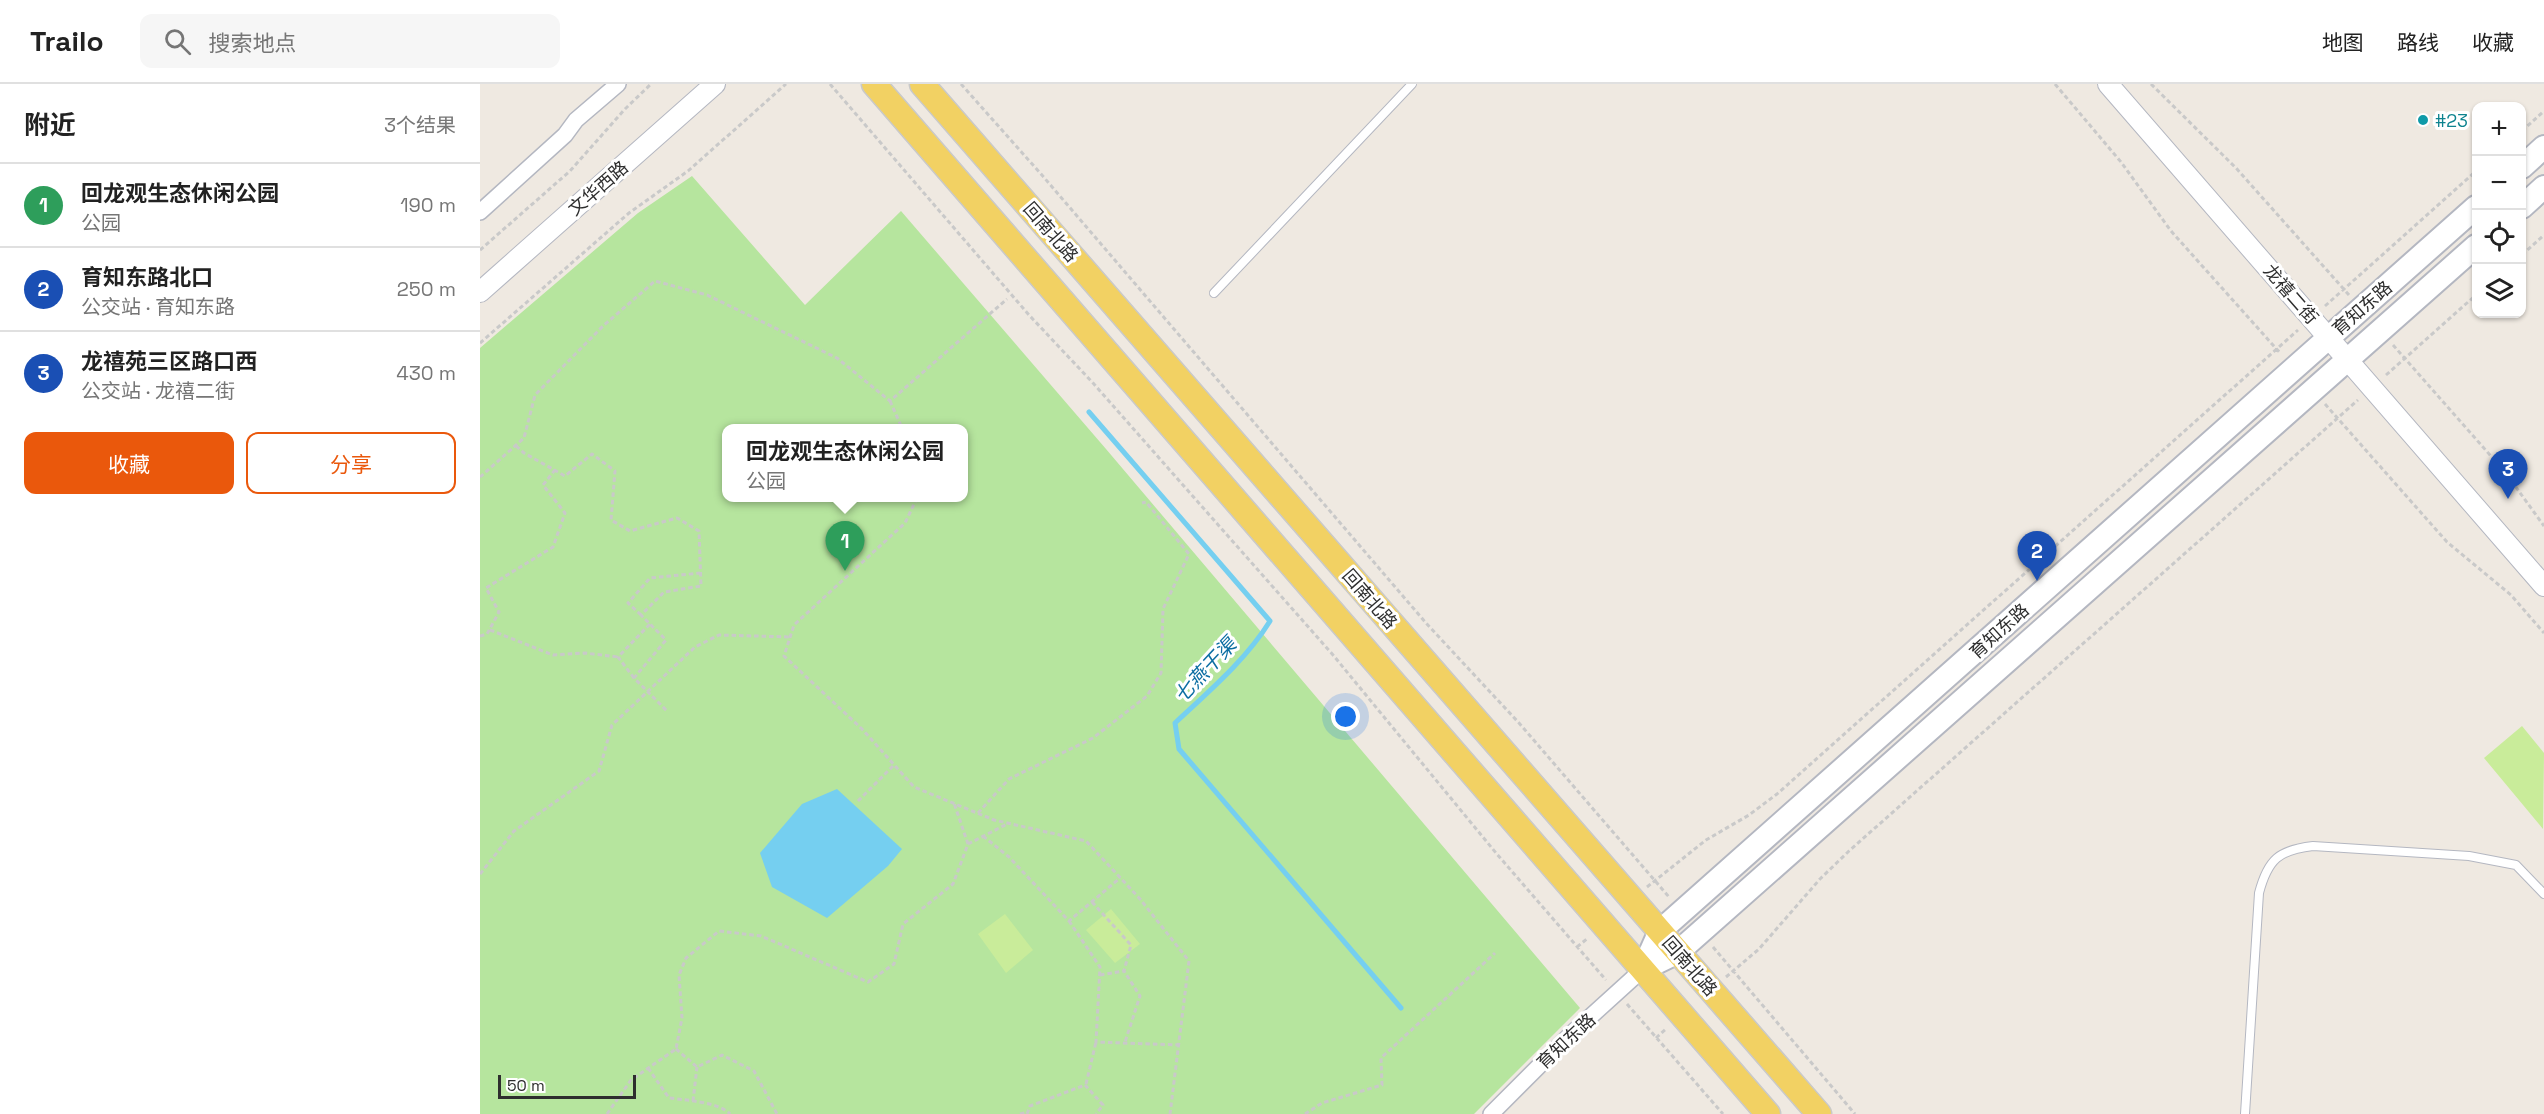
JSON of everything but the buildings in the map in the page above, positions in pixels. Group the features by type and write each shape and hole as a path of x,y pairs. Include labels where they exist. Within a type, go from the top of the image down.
{"main road":[{"name":"回南北路","path":"874,84 1768,1114"},
{"name":"回南北路","path":"922,84 1819,1114"},
{"path":"2526,163 2544,147"},
{"path":"2526,203 2544,187"},
{"name":"育知东路","path":"1642,969 1660,931 2473,210"},
{"name":"育知东路","path":"1642,969 1678,952 2472,250"}],"street":[{"path":"480,212 566,135 576,120 618,84"},
{"name":"文华西路","path":"480,292 715,84"},
{"name":"龙禧二街","path":"2108,84 2544,586"},
{"name":"育知东路","path":"1491,1114 1568,1037 1642,969"}],"lane":[{"path":"1214,293 1412,84"},
{"path":"2245,1114 2259,893 2264,873 2279,854 2293,848 2313,846 2469,856 2516,865 2544,894"}],"path":[{"path":"480,250 570,171 625,109 651,84"},
{"path":"480,343 629,213 688,171 786,84"},
{"path":"830,84 1029,315 1093,383 1333,655 1469,821 1573,942"},
{"path":"961,84 1426,624 1519,723 1650,874"},
{"path":"2055,84 2121,162 2171,231 2265,336"},
{"path":"2151,84 2236,168 2333,276"},
{"path":"2526,127 2544,111"},
{"path":"2353,281 2472,175"},
{"path":"2526,251 2544,235"},
{"path":"480,477 524,438 536,395 603,326 655,280 707,295 837,358 890,401 900,424"},
{"path":"890,401 1007,299"},
{"path":"2413,352 2472,299"},
{"path":"1681,858 1706,840 1749,815 1777,794 2268,357"},
{"path":"2415,370 2505,472 2544,526"},
{"path":"1759,949 1820,879 1849,851 2330,425"},
{"path":"2347,429 2447,542 2511,596 2544,633"},
{"path":"516,446 565,476 592,454 615,471 611,520 630,531 677,518 699,531 701,586 664,592 640,615"},
{"path":"480,636 487,634 498,612 486,588 553,547 565,513 543,485 555,470"},
{"path":"915,502 905,523 794,626 784,656 862,729 914,787 1009,823 1086,842 1140,899 1189,961 1170,1114"},
{"path":"978,813 1009,779 1093,738 1147,696 1161,673 1163,609 1190,554 1146,502 1142,503"},
{"path":"634,678 666,640 628,603 650,578 700,573"},
{"path":"618,657 650,624"},
{"path":"489,630 553,655 585,653 618,657 634,678 668,712"},
{"path":"480,874 514,831 599,771 612,725 695,646 719,635 790,637"},
{"path":"858,801 894,765"},
{"path":"607,1114 631,1080 676,1048 682,1018 679,975 686,957 719,931 761,936 868,982 894,964 903,924 953,884 968,844 954,803"},
{"path":"968,844 1009,823"},
{"path":"983,836 1010,857 1069,921 1100,967 1096,1042 1085,1085"},
{"path":"1069,921 1120,878"},
{"path":"1092,902 1131,945 1124,971 1140,996 1124,1043"},
{"path":"1305,1114 1322,1103 1382,1085 1382,1058 1495,953"},
{"path":"1100,975 1124,971"},
{"path":"1739,977 1855,1114"},
{"path":"1096,1042 1179,1045"},
{"path":"1661,1044 1723,1114"},
{"path":"676,1048 697,1066"},
{"path":"697,1066 722,1055 754,1071 777,1114"},
{"path":"693,1101 697,1066"},
{"path":"648,1068 669,1098 726,1109 730,1114"},
{"path":"1020,1114 1027,1113 1030,1106 1085,1085"},
{"path":"1085,1085 1103,1105 1096,1114"}],"green space":[{"path":"692,176 805,305 901,211 1580,1008 1474,1114 480,1114 480,348 638,213"},
{"path":"2522,726 2544,753 2543,829 2484,758"},
{"path":"1111,909 1140,944 1115,963 1086,930"},
{"path":"1005,914 1033,950 1006,973 978,934"}],"water":[{"path":"837,789 902,849 888,866 827,918 772,887 760,853 802,804"}],"waterway":[{"name":"七燕干渠","path":"1089,412 1270,621 1238,662 1175,723 1179,749 1401,1008"}],"place":[{"name":"#23","path":"2423,120"},
{"name":"龙禧苑三区路口西","path":"2508,499"},
{"name":"回龙观生态休闲公园","path":"845,571"},
{"name":"育知东路北口","path":"2037,581"}]}
